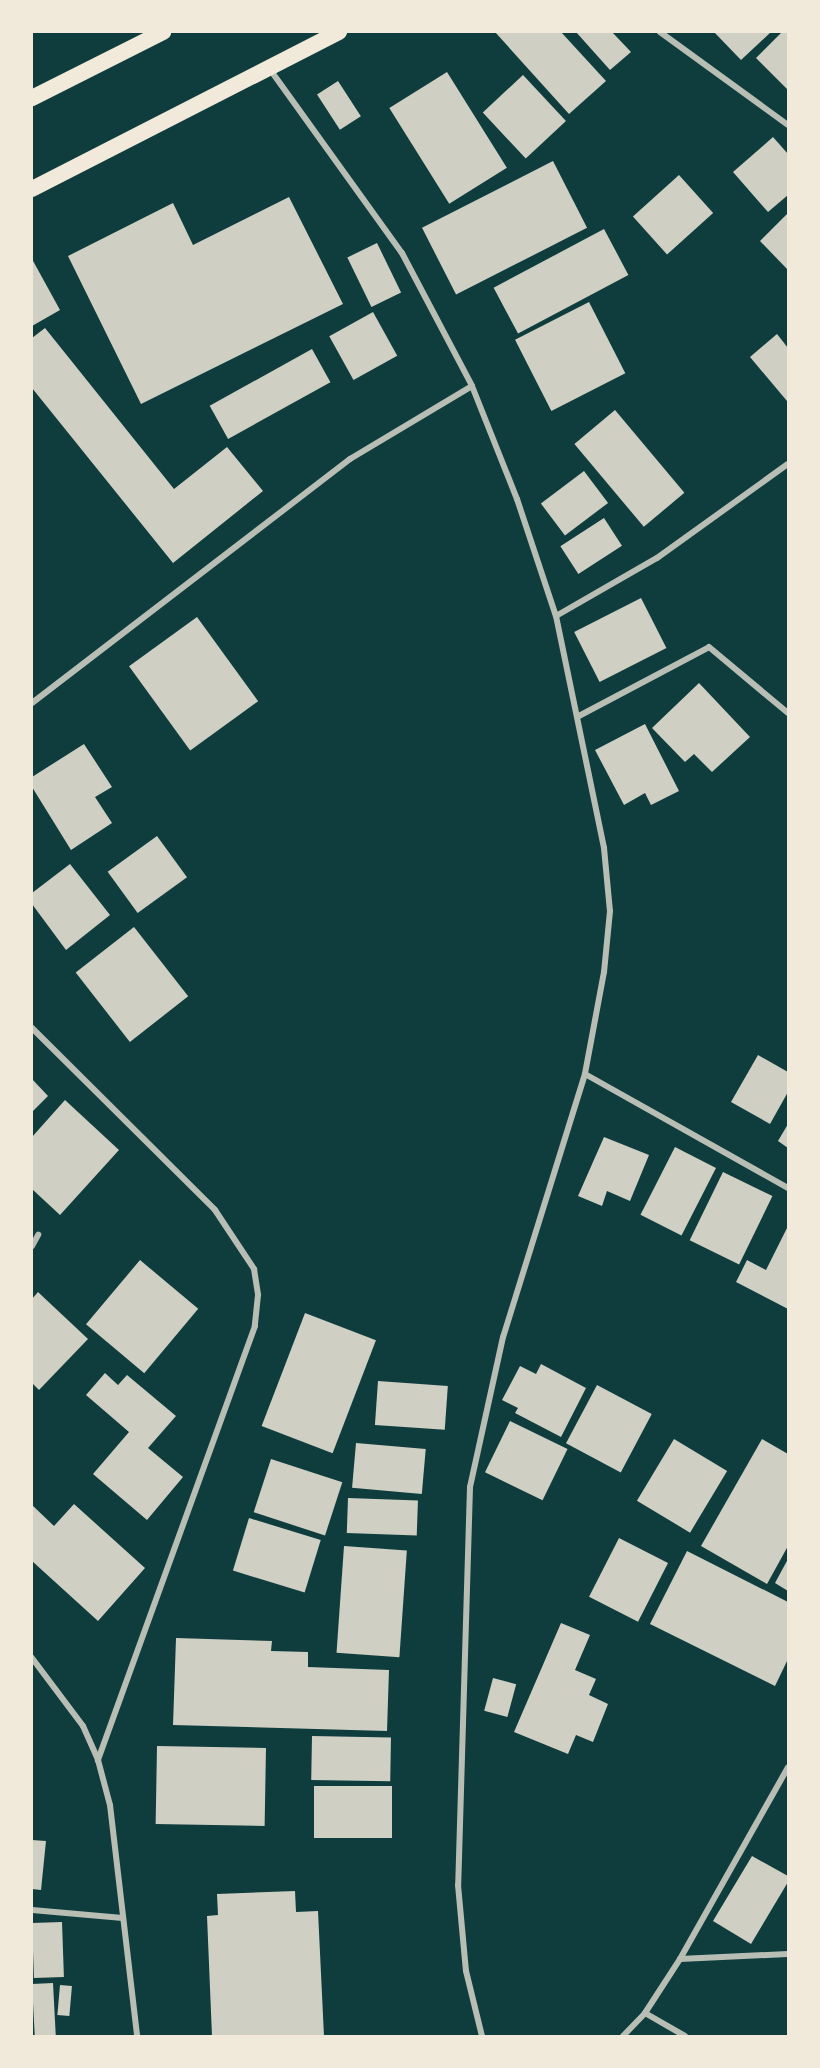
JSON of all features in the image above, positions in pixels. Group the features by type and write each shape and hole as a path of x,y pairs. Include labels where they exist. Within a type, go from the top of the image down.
{"highway":[{"path":"32,98 163,32"},
{"path":"32,189 339,32"}],"street":[{"path":"660,32 789,125"},
{"path":"269,68 402,253 472,386 517,499 556,616 604,848 610,911 604,972 585,1074 503,1337 470,1488 458,1885 466,1971 482,2037"},
{"path":"32,704 342,465 472,386"},
{"path":"556,616 657,558 789,464"},
{"path":"577,717 709,647 789,713"},
{"path":"32,1028 215,1210 254,1269 258,1295 255,1326 98,1760"},
{"path":"585,1074 789,1188"},
{"path":"32,1246 38,1235"},
{"path":"32,1658 82,1726 98,1760 110,1804 137,2037"},
{"path":"623,2037 645,2013 680,1959 789,1767"},
{"path":"32,1910 123,1918"},
{"path":"680,1959 789,1954"},
{"path":"645,2013 685,2037"}],"building":[{"path":"495,32 561,32 606,81 569,114"},
{"path":"576,32 612,32 631,52 610,70"},
{"path":"714,32 771,32 741,60"},
{"path":"782,32 788,32 788,90 756,58"},
{"path":"447,72 507,168 449,204 389,108"},
{"path":"523,75 566,121 526,159 483,113"},
{"path":"338,81 361,116 340,130 317,95"},
{"path":"773,137 788,154 788,195 768,212 733,172"},
{"path":"553,161 587,228 456,295 422,228"},
{"path":"679,175 713,213 667,254 633,216"},
{"path":"289,197 343,304 141,404 68,256 173,203 193,245"},
{"path":"788,213 788,270 760,241"},
{"path":"604,229 628,275 518,334 494,288"},
{"path":"377,243 401,292 371,307 347,257"},
{"path":"32,259 60,310 32,326"},
{"path":"589,302 625,373 551,411 515,340"},
{"path":"373,312 397,356 354,380 329,336"},
{"path":"45,328 174,489 227,447 263,491 173,563 32,388 32,338"},
{"path":"777,334 788,348 787,401 750,357"},
{"path":"312,349 330,382 228,439 210,406"},
{"path":"615,410 684,493 644,527 574,444"},
{"path":"584,471 608,503 565,535 541,503"},
{"path":"604,518 622,546 578,574 560,546"},
{"path":"641,598 666,648 600,682 574,632"},
{"path":"197,617 258,701 190,751 129,666"},
{"path":"699,683 750,737 712,772 694,754 685,762 652,728"},
{"path":"645,724 679,791 651,805 645,793 624,805 595,750"},
{"path":"84,744 112,787 95,797 112,823 71,850 32,787 32,777"},
{"path":"157,836 187,877 138,913 108,872"},
{"path":"70,864 110,915 66,950 32,904 32,893"},
{"path":"134,927 188,996 130,1042 76,973"},
{"path":"758,1055 788,1072 788,1092 770,1124 731,1102"},
{"path":"32,1079 48,1096 32,1112"},
{"path":"65,1100 119,1150 60,1215 32,1189 32,1137"},
{"path":"788,1124 788,1148 778,1141"},
{"path":"604,1137 649,1155 630,1201 607,1191 602,1206 578,1196"},
{"path":"675,1147 716,1168 681,1236 640,1215"},
{"path":"723,1172 772,1196 739,1264 690,1240"},
{"path":"788,1226 788,1309 736,1282 747,1260 766,1270"},
{"path":"140,1260 198,1309 144,1373 86,1324"},
{"path":"38,1292 88,1339 39,1390 32,1383 32,1299"},
{"path":"305,1313 376,1340 333,1453 262,1426"},
{"path":"541,1364 586,1388 561,1437 515,1413 518,1408 502,1400 520,1366 536,1374"},
{"path":"105,1373 118,1385 127,1375 176,1416 148,1448 183,1477 147,1520 93,1474 129,1432 86,1395"},
{"path":"378,1381 448,1386 445,1430 375,1425"},
{"path":"597,1385 652,1414 621,1472 566,1443"},
{"path":"510,1421 568,1449 543,1500 485,1472"},
{"path":"674,1439 727,1471 690,1533 637,1501"},
{"path":"762,1439 788,1454 788,1546 767,1584 701,1546"},
{"path":"356,1443 426,1449 422,1494 352,1488"},
{"path":"271,1459 342,1482 325,1535 254,1512"},
{"path":"348,1498 418,1500 417,1535 347,1533"},
{"path":"74,1504 145,1568 98,1621 32,1561 32,1505 54,1526"},
{"path":"249,1518 321,1540 305,1593 233,1571"},
{"path":"619,1538 668,1563 638,1622 589,1597"},
{"path":"344,1546 407,1550 399,1657 337,1653"},
{"path":"687,1551 788,1602 788,1659 775,1686 650,1624"},
{"path":"788,1559 788,1591 775,1583"},
{"path":"561,1623 590,1635 575,1670 596,1679 589,1695 608,1704 593,1742 576,1735 568,1754 514,1732"},
{"path":"176,1638 272,1641 271,1651 308,1652 308,1667 389,1670 387,1731 173,1725"},
{"path":"493,1678 516,1684 507,1717 484,1711"},
{"path":"312,1736 391,1737 390,1781 311,1780"},
{"path":"157,1746 266,1748 265,1826 156,1824"},
{"path":"314,1786 392,1786 392,1838 314,1838"},
{"path":"32,1840 46,1841 41,1890 32,1889"},
{"path":"752,1856 788,1876 788,1882 751,1944 713,1921"},
{"path":"295,1891 296,1912 318,1911 324,2036 212,2036 207,1916 218,1915 217,1894"},
{"path":"62,1922 64,1977 34,1978 32,1923"},
{"path":"53,1983 56,2035 35,2036 32,1984"},
{"path":"60,1985 72,1986 69,2016 57,2015"}]}
